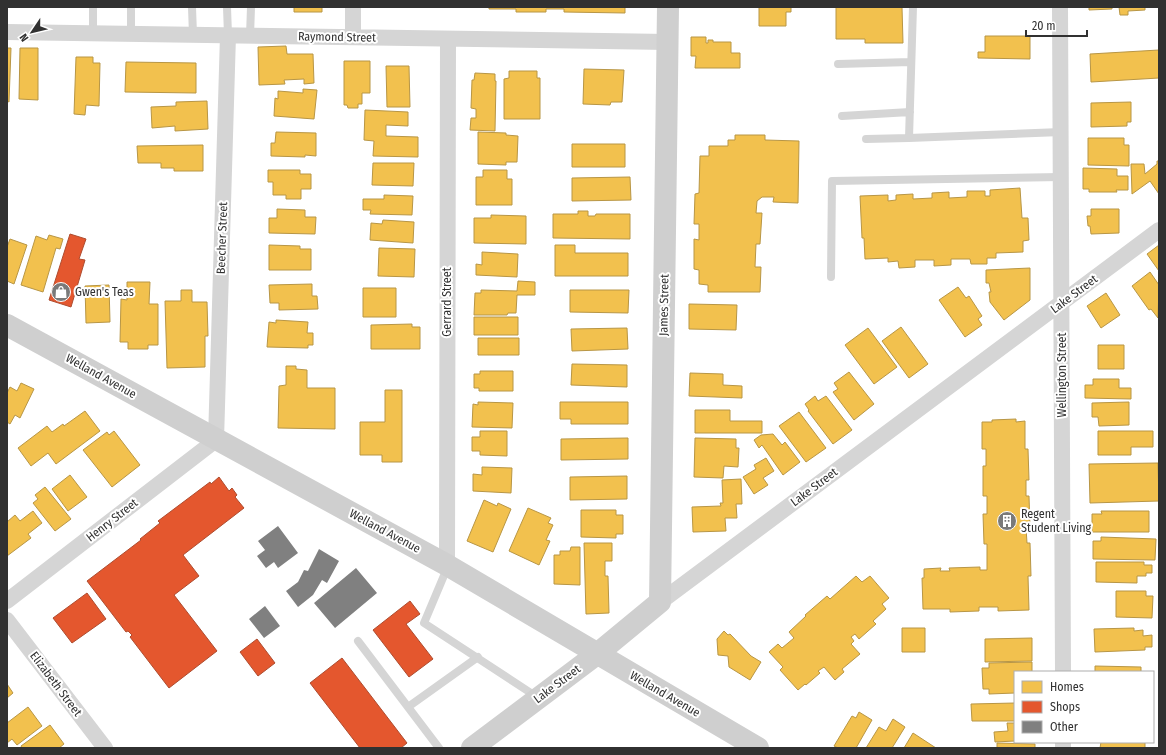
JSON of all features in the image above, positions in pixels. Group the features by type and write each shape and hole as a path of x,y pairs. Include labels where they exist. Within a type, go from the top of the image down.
{"main road":[{"name":"James Street","path":"660,602 668,7"},
{"name":"Welland Avenue","path":"7,324 216,440 448,565 758,748"},
{"name":"Lake Street","path":"472,748 597,654 660,602"}],"street":[{"path":"353,7 353,37"},
{"name":"Wellington Street","path":"1060,7 1063,671"},
{"name":"Raymond Street","path":"7,32 668,42"},
{"name":"Beecher Street","path":"216,440 228,36"},
{"name":"Gerrard Street","path":"448,39 448,565"},
{"name":"Lake Street","path":"660,602 1159,230"},
{"name":"Henry Street","path":"7,601 216,440"},
{"name":"Elizabeth Street","path":"7,620 105,748"}],"lane":[{"path":"93,7 93,33"},
{"path":"131,7 131,34"},
{"path":"192,7 193,35"},
{"path":"227,7 228,36"},
{"path":"250,36 251,7"},
{"path":"909,138 913,7"},
{"path":"838,64 911,62"},
{"path":"842,116 910,112"},
{"path":"866,139 1061,132"},
{"path":"831,277 832,181 1061,177"},
{"path":"448,565 424,623 478,657 538,698"},
{"path":"358,641 439,748"},
{"path":"408,707 478,657"}],"building: Homes":[{"path":"294,7 322,7 322,12 294,12"},
{"path":"489,7 625,7 625,13 564,12 564,9 546,9 546,12 516,12 516,9 489,9"},
{"path":"759,7 791,7 791,12 786,12 786,26 759,26"},
{"path":"836,7 902,7 903,43 865,43 865,39 836,39"},
{"path":"1089,7 1112,7 1112,9 1089,10"},
{"path":"1119,7 1145,7 1145,10 1128,11 1128,15 1120,15"},
{"path":"985,36 1030,36 1030,59 978,58 978,52 985,52"},
{"path":"691,37 706,37 706,43 708,43 708,40 713,40 713,42 731,42 731,53 740,53 740,68 695,68 696,56 691,56"},
{"path":"286,46 287,54 313,54 314,83 304,84 304,79 284,80 285,84 259,85 258,47"},
{"path":"7,48 11,48 9,102 7,101"},
{"path":"20,48 38,48 38,100 19,99"},
{"path":"1159,50 1159,78 1091,82 1090,54"},
{"path":"76,57 93,57 93,63 100,63 99,106 86,105 85,115 74,114"},
{"path":"344,61 370,61 370,93 362,93 362,104 358,104 358,108 348,108 347,105 344,105"},
{"path":"126,62 196,63 196,93 125,92"},
{"path":"386,66 409,66 410,107 387,107"},
{"path":"584,69 624,70 622,102 611,102 610,105 583,104"},
{"path":"509,71 537,71 537,78 540,78 540,119 504,119 504,79 509,78"},
{"path":"475,73 495,74 495,131 470,130 471,118 476,118 476,109 471,108 472,80 474,80"},
{"path":"303,89 317,90 314,119 274,116 275,98 278,99 278,91 303,93"},
{"path":"207,101 208,129 175,131 175,126 152,128 151,107 176,106 176,102"},
{"path":"1131,102 1131,122 1127,122 1127,126 1091,127 1091,103"},
{"path":"365,110 408,112 408,126 386,125 386,136 418,137 418,157 373,156 374,141 364,140"},
{"path":"276,132 316,133 316,156 271,156 271,143 275,143"},
{"path":"478,132 506,133 506,135 518,136 517,162 506,162 506,165 478,164"},
{"path":"735,135 765,135 765,140 799,141 798,203 773,202 774,197 762,197 757,201 756,213 762,213 760,244 756,244 755,267 761,267 760,292 708,292 708,285 699,284 699,270 694,269 694,239 699,240 699,224 694,224 695,194 699,193 700,156 709,156 709,146 728,146 728,140 735,140"},
{"path":"1088,138 1124,138 1124,145 1129,145 1129,166 1088,165"},
{"path":"572,144 625,144 625,167 572,167"},
{"path":"203,145 203,171 174,171 174,168 161,168 161,163 138,163 137,146"},
{"path":"1157,161 1159,161 1159,194 1150,181 1132,194 1131,164 1144,164 1145,174 1157,164"},
{"path":"373,163 414,163 413,186 372,185"},
{"path":"1083,168 1117,169 1117,176 1128,176 1128,190 1116,190 1117,192 1089,192 1089,189 1083,189"},
{"path":"268,170 300,170 300,174 311,174 311,189 301,189 301,199 286,199 286,195 273,195 273,182 268,182"},
{"path":"483,170 507,170 507,179 512,179 512,205 476,205 476,177 483,177"},
{"path":"630,177 631,200 572,201 572,178"},
{"path":"1020,188 1022,218 1028,218 1029,240 1023,241 1023,252 996,253 996,258 987,258 987,264 971,264 970,259 951,259 951,265 934,266 934,260 915,260 915,267 899,268 898,261 888,262 888,258 865,259 864,238 862,238 860,196 888,195 888,201 896,200 896,195 913,194 913,199 932,198 932,193 949,192 949,198 967,197 967,191 985,191 985,196 990,196 990,190"},
{"path":"384,195 413,196 412,215 370,214 371,210 363,210 363,199 384,199"},
{"path":"277,209 305,210 305,217 316,217 315,234 269,233 269,218 277,218"},
{"path":"1091,209 1119,209 1119,233 1091,234 1087,216 1091,216"},
{"path":"578,211 588,211 588,216 595,216 596,214 630,214 630,239 553,238 553,214 578,214"},
{"path":"491,215 526,216 526,244 474,243 474,218 491,218"},
{"path":"383,220 414,222 413,243 370,240 371,223 382,224"},
{"path":"49,235 63,239 60,249 56,248 43,292 21,285 36,236 47,240"},
{"path":"10,239 27,245 14,284 7,281 7,247"},
{"path":"269,245 300,246 300,249 311,249 311,270 269,270"},
{"path":"555,245 575,245 575,253 628,253 628,276 555,276"},
{"path":"1159,245 1159,271 1147,254"},
{"path":"379,248 415,249 414,277 378,276"},
{"path":"482,252 518,254 517,277 476,275 476,264 482,265"},
{"path":"1030,268 1030,300 1004,320 990,302 989,292 991,292 989,283 986,283 986,270"},
{"path":"1150,272 1159,285 1158,318 1151,309 1149,310 1132,286"},
{"path":"518,281 535,282 535,295 517,295 516,313 508,313 507,315 474,315 475,293 481,293 481,290 517,291"},
{"path":"127,282 150,282 149,304 158,304 158,345 148,345 148,349 128,349 128,342 120,342 121,299 127,300"},
{"path":"312,284 312,296 317,296 318,309 279,310 279,303 270,303 269,285"},
{"path":"109,285 110,322 86,323 85,286"},
{"path":"958,287 966,298 969,296 982,316 978,319 982,325 965,337 939,300"},
{"path":"363,288 396,288 396,317 363,317"},
{"path":"181,290 192,290 192,302 207,302 208,336 205,336 205,367 167,368 165,301 181,301"},
{"path":"570,290 629,290 628,313 570,312"},
{"path":"1106,293 1120,315 1101,328 1087,306"},
{"path":"689,304 737,305 736,330 689,329"},
{"path":"474,317 518,317 518,335 474,335"},
{"path":"276,320 308,322 307,333 313,333 313,345 308,345 308,348 267,347 269,322 276,323"},
{"path":"412,324 412,327 420,327 420,349 371,349 371,325"},
{"path":"901,327 928,364 909,378 882,341"},
{"path":"627,328 628,349 572,351 571,329"},
{"path":"868,328 897,367 874,384 845,345"},
{"path":"478,338 519,338 519,355 478,355"},
{"path":"1098,345 1124,345 1124,369 1098,369"},
{"path":"572,364 627,365 627,387 571,385"},
{"path":"286,366 296,366 296,369 307,370 307,388 335,388 335,429 278,428 279,386 286,385"},
{"path":"480,371 513,371 513,391 479,391 479,388 474,388 474,374 480,374"},
{"path":"849,372 874,404 854,420 833,392 838,389 834,383"},
{"path":"690,373 723,374 723,385 742,386 742,398 689,396"},
{"path":"1093,379 1119,379 1119,388 1131,388 1131,399 1085,398 1085,385 1093,385"},
{"path":"21,383 34,389 20,418 15,415 10,424 7,422 7,393 10,387 17,391"},
{"path":"385,390 402,390 402,462 382,462 382,455 360,455 360,422 385,422"},
{"path":"815,396 818,401 826,396 852,430 833,444 808,411 809,410 805,404"},
{"path":"478,402 513,403 512,428 472,427 473,404 478,405"},
{"path":"560,402 628,402 628,424 571,424 571,419 560,419"},
{"path":"1129,402 1129,425 1099,426 1098,417 1092,417 1092,403"},
{"path":"695,410 730,410 730,421 762,421 762,433 695,433"},
{"path":"85,411 100,431 56,464 48,453 31,466 18,448 47,426 52,432 63,424 64,426"},
{"path":"799,412 826,448 806,462 779,426"},
{"name":"Regent Student Living","path":"1016,419 1016,422 1025,421 1025,449 1028,449 1029,480 1026,480 1026,496 1029,496 1030,528 1026,528 1027,543 1030,543 1031,576 1028,576 1029,610 998,611 998,607 979,607 979,611 950,612 950,609 923,609 922,578 924,578 924,569 941,568 940,571 950,571 949,568 980,567 980,570 987,570 987,544 984,544 983,514 987,514 987,496 983,496 983,466 986,466 986,449 982,449 982,422"},
{"path":"114,431 140,465 112,487 83,450 107,432 109,435"},
{"path":"480,431 507,431 507,456 480,455 480,451 472,451 472,437 480,437"},
{"path":"1098,431 1153,431 1153,447 1131,447 1131,455 1098,455"},
{"path":"773,434 782,445 785,442 800,462 783,475 762,445 759,448 754,440 761,435"},
{"path":"628,438 628,459 561,460 561,439"},
{"path":"695,438 736,439 736,448 739,448 738,467 724,466 723,478 694,477"},
{"path":"766,458 774,471 763,478 768,485 754,494 743,477 756,469 754,465"},
{"path":"1158,463 1159,501 1090,503 1089,464"},
{"path":"482,467 512,468 511,493 473,491 473,474 482,475"},
{"path":"70,475 87,497 68,511 52,489"},
{"path":"627,476 627,499 570,500 570,477"},
{"path":"741,479 742,504 736,504 737,518 725,518 726,531 693,532 692,507 721,506 720,503 723,503 722,480"},
{"path":"45,487 71,519 55,531 33,503 38,499 35,495"},
{"path":"484,500 497,506 498,503 511,509 493,552 467,541"},
{"path":"528,508 551,518 548,523 553,525 546,540 550,541 539,565 509,551"},
{"path":"581,510 616,510 616,515 623,515 623,534 616,534 616,538 581,537"},
{"path":"33,511 42,523 28,534 31,538 7,556 7,522 15,515 20,521"},
{"path":"1101,511 1149,511 1149,532 1092,532 1092,514 1102,514"},
{"path":"1101,537 1156,539 1155,560 1093,559 1093,541 1101,541"},
{"path":"584,543 612,543 612,561 605,561 605,576 608,576 609,613 586,614"},
{"path":"571,547 580,547 580,585 554,584 554,555 560,555 560,551 570,551"},
{"path":"1096,562 1144,562 1144,565 1152,565 1152,573 1146,573 1146,576 1137,576 1137,583 1096,582"},
{"path":"856,576 862,582 870,576 889,598 882,604 886,609 873,621 876,624 859,639 855,634 851,637 854,641 851,644 860,654 842,669 844,672 835,680 824,667 818,671 820,673 798,690 780,670 783,667 769,652 778,644 782,648 794,638 789,632 806,616 805,615 827,596 830,599"},
{"path":"1116,591 1146,591 1146,596 1153,596 1152,618 1116,617"},
{"path":"902,628 925,628 925,652 902,652"},
{"path":"1134,628 1134,631 1143,630 1143,636 1152,635 1152,647 1145,647 1145,650 1095,652 1094,629"},
{"path":"724,631 728,635 730,634 751,656 761,662 750,680 729,667 728,656 718,655 717,639"},
{"path":"1032,638 1032,661 985,662 985,639"},
{"path":"1032,662 1032,671 1014,671 1014,693 989,694 989,689 983,689 982,668 989,668 989,663"},
{"path":"1095,666 1141,667 1141,671 1095,671"},
{"path":"7,684 13,693 7,698"},
{"path":"1014,703 1014,721 972,721 971,704"},
{"path":"28,707 42,726 17,745 12,739 7,743 7,723"},
{"path":"859,712 872,720 856,748 838,748 834,746 852,716 856,718"},
{"path":"893,719 905,727 892,748 866,748 879,727 886,731"},
{"path":"1007,723 1014,723 1014,741 995,742 994,732 1008,731"},
{"path":"50,725 64,744 59,748 22,748 21,746"},
{"path":"913,733 936,748 904,748"},
{"path":"997,743 1035,744 1035,748 997,748"},
{"path":"1101,743 1145,743 1145,748 1100,748"}],"building: Shops":[{"path":"70,234 86,239 79,259 85,260 71,307 49,300"},
{"path":"219,477 229,491 232,488 237,495 235,497 244,508 183,555 199,576 174,595 217,651 169,688 130,637 132,635 128,631 126,632 87,581 141,540 140,539 160,523 158,521 210,482 211,484"},
{"path":"87,593 106,619 72,643 53,618"},
{"path":"410,601 420,614 406,624 433,659 409,677 373,630"},
{"path":"257,639 275,663 258,676 240,652"},
{"path":"342,658 407,743 401,748 360,748 310,683"}],"building: Other":[{"path":"278,526 298,553 278,568 274,562 266,568 257,556 265,550 258,541"},
{"path":"319,549 339,561 327,583 322,580 313,595 298,607 286,591 298,582 304,570 308,571"},
{"path":"356,568 377,593 335,628 314,603"},
{"path":"265,606 280,626 264,638 249,619"}],"place":[{"name":"Gwen's Teas","path":"61,292"},
{"name":"Regent Student Living","path":"1007,521"}]}
